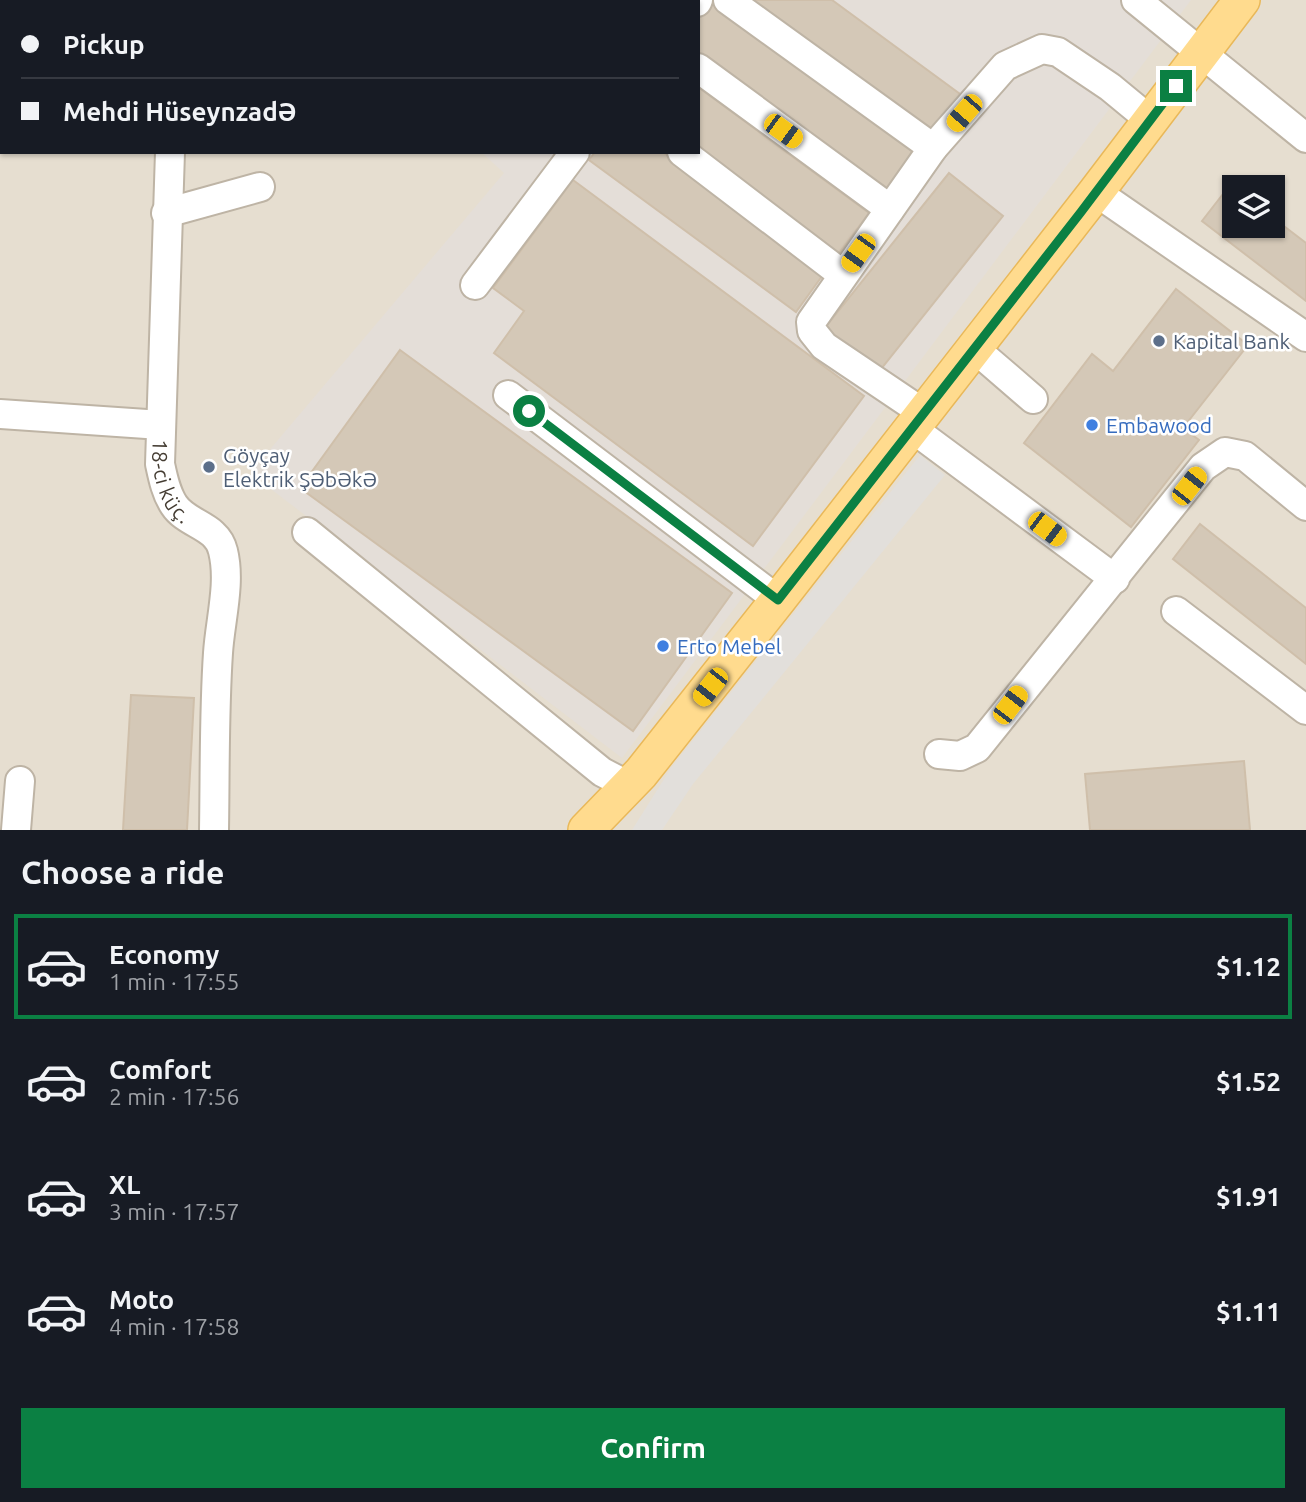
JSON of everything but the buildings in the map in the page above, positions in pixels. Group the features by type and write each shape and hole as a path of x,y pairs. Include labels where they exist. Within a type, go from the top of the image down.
{"main road":[{"path":"586,830 635,779 919,422 1242,0"},
{"path":"613,830 635,779"}],"street":[{"path":"729,0 933,148"},
{"path":"1136,0 1306,138"},
{"path":"1115,579 824,346 812,331 811,322 842,274 933,148 1005,66 1042,49 1058,52 1110,87 1150,120"},
{"path":"700,69 890,209"},
{"name":"18-ci küç.","path":"170,154 160,464 164,484 174,507 208,529 223,551 225,575 218,653 214,830"},
{"path":"475,285 573,154"},
{"path":"685,154 842,274"},
{"path":"166,213 260,187"},
{"path":"1096,192 1306,337"},
{"path":"975,349 1033,399"},
{"path":"508,395 778,600"},
{"path":"0,414 161,425"},
{"path":"939,754 960,756 977,748 1203,467 1225,452 1245,456 1306,506"},
{"path":"307,532 602,772 635,779"},
{"path":"1176,611 1306,710"},
{"path":"16,830 20,781"}],"shaded area":[{"path":"700,0 1306,0 1306,830 0,830 0,154 700,154"},
{"path":"700,0 1191,0 622,758 250,473 504,173 483,154 700,154"},
{"path":"920,455 945,475 693,784 662,830 632,830 671,768"}],"place":[{"name":"Kapital Bank","path":"1159,341"},
{"name":"Embawood","path":"1092,425"},
{"name":"Göyçay Elektrik Şəbəkə","path":"209,467"},
{"name":"Erto Mebel","path":"663,646"}],"route":[{"path":"529,411 778,600 925,414 1176,86"}]}
